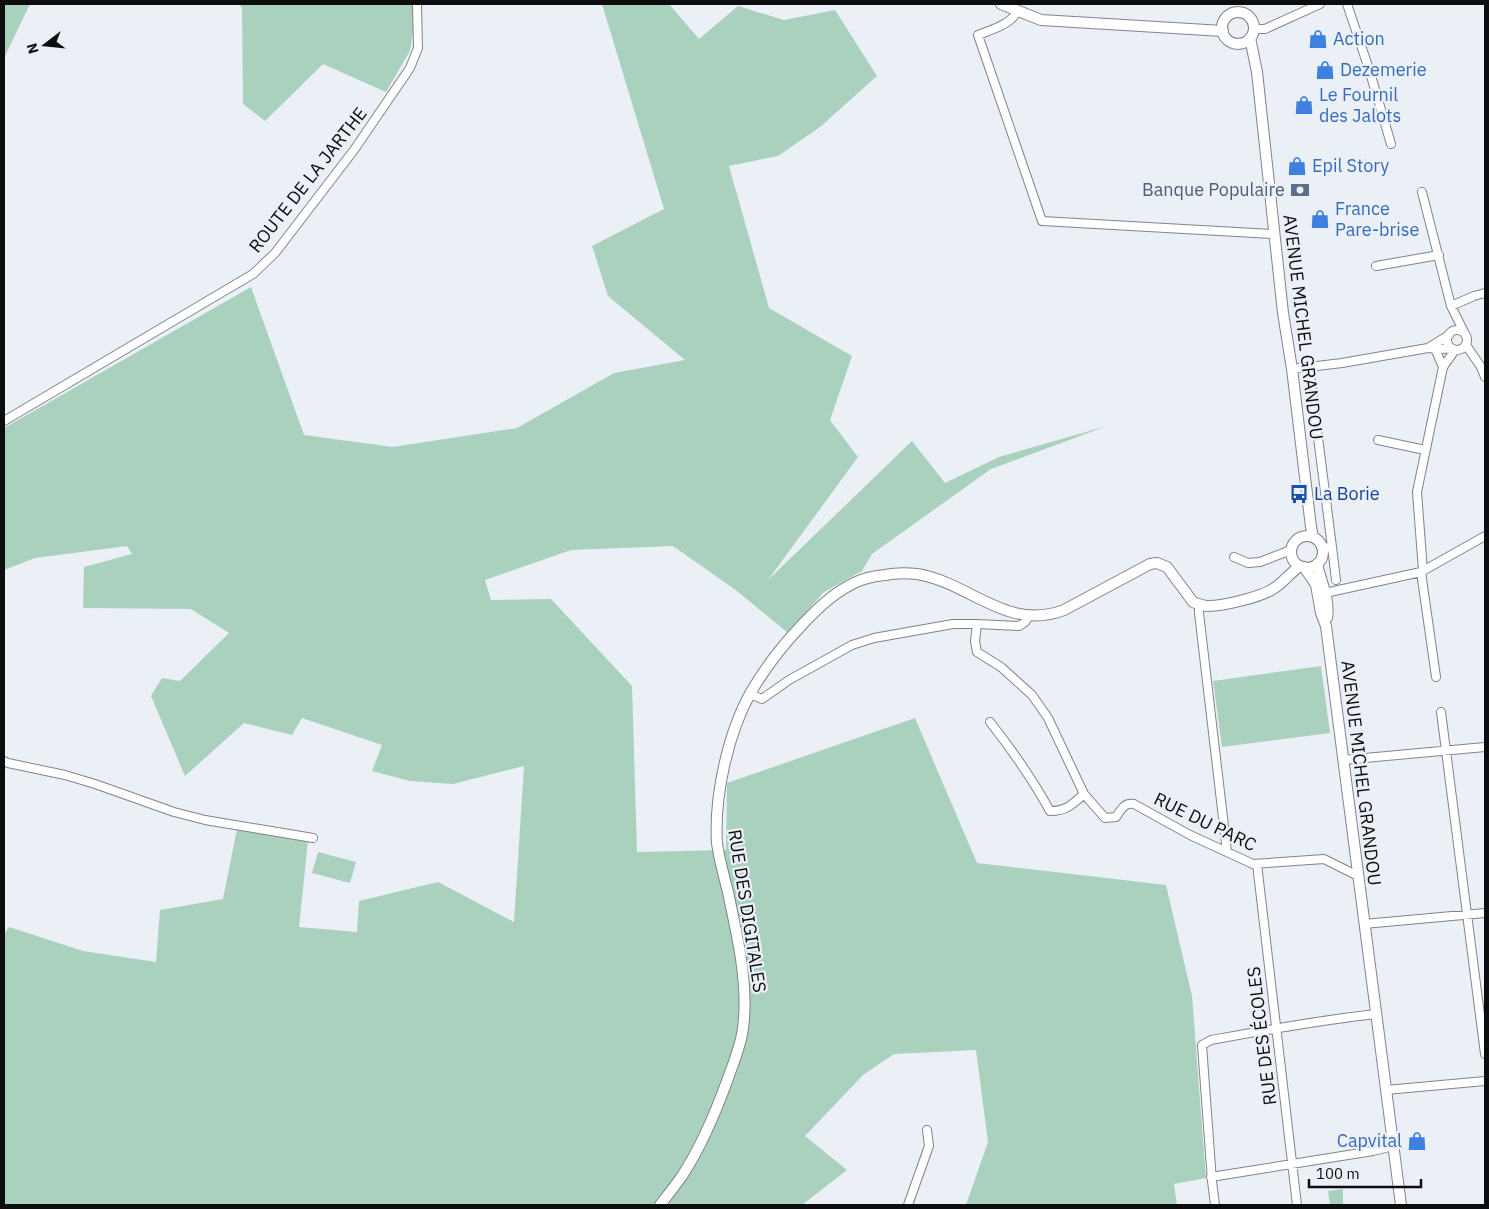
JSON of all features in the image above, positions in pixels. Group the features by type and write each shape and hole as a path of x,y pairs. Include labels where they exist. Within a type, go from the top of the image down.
{"main road":[{"path":"1001,4 1041,20 1222,31"},
{"path":"1246,4 1247,15"},
{"path":"1236,8 1239,12 1247,15 1252,21 1252,34 1242,44 1228,40 1222,31 1227,16 1236,8"},
{"name":"AVENUE MICHEL GRANDOU","path":"1252,34 1283,313 1292,368 1310,527 1313,537"},
{"name":"AVENUE MICHEL GRANDOU","path":"1237,44 1249,56 1257,72"},
{"name":"AVENUE MICHEL GRANDOU","path":"1302,536 1307,497"},
{"path":"1199,605 1208,606 1240,600 1273,589 1281,583 1297,561 1294,541 1302,536 1313,537 1327,547 1318,564 1309,568 1297,561"},
{"name":"AVENUE MICHEL GRANDOU","path":"1297,561 1318,591 1321,613 1326,626 1400,1205"},
{"name":"RUE DES DIGITALES","path":"660,1205 680,1179 702,1141 736,1057 743,1030 745,1003 743,975 717,845 718,798 728,752 750,694 775,657 811,616 840,591 864,579 889,574 917,574 945,583 1006,610 1028,616 1043,616 1064,610 1150,564 1157,563 1167,566 1188,596 1199,605"},
{"name":"AVENUE MICHEL GRANDOU","path":"1318,564 1328,612 1326,626"}],"street":[{"name":"ROUTE DE LA JARTHE","path":"4,421 253,274 275,253 354,150 410,68 418,48 417,4"},
{"path":"1252,34 1320,4"},
{"path":"1347,4 1391,144"},
{"path":"1018,11 1015,16 1004,24 978,35 1042,221 1274,234"},
{"path":"1422,192 1451,306 1452,333 1448,341 1454,350"},
{"path":"1376,266 1438,255"},
{"path":"1451,306 1485,293"},
{"path":"1292,368 1342,363 1432,348 1462,349 1466,345 1467,339 1451,306"},
{"path":"1432,348 1452,333 1460,331 1465,334"},
{"path":"1466,345 1483,366 1485,377"},
{"path":"1432,348 1443,367"},
{"path":"1436,677 1422,571 1417,492 1443,367 1454,350"},
{"path":"1309,367 1327,547 1336,580"},
{"path":"1378,440 1425,450"},
{"path":"1310,577 1325,593 1422,571 1485,536"},
{"path":"1234,557 1248,563 1297,561"},
{"path":"1323,581 1329,586 1340,590"},
{"path":"1199,605 1227,852"},
{"path":"750,694 762,699 789,680 852,645 867,640 953,624 1019,626 1028,620 1028,616"},
{"path":"977,624 975,641 977,652 1001,667 1032,695 1048,718 1084,794 1070,806 1060,811 1050,811 1009,746 990,722"},
{"path":"1442,712 1485,1054"},
{"path":"1343,760 1485,747"},
{"path":"4,761 87,781 174,812 205,820 313,838"},
{"name":"RUE DU PARC","path":"1084,794 1105,818 1116,816 1126,804 1134,804 1190,835 1253,864 1324,859 1358,876"},
{"name":"RUE DES ÉCOLES","path":"1257,864 1297,1205"},
{"path":"1364,924 1485,913"},
{"path":"1215,1205 1211,1177 1202,1044 1211,1040 1314,1021 1376,1014"},
{"path":"1386,1090 1485,1081"},
{"path":"908,1205 929,1146 927,1130"},
{"path":"1211,1177 1373,1151 1393,1146"}],"green space":[{"path":"4,4 30,4 4,58"},
{"path":"239,4 414,4 415,20 410,51 386,92 323,64 265,121 243,104 242,8"},
{"path":"602,4 669,4 699,39 738,6 784,20 835,10 877,76 820,127 778,156 729,166 769,308 852,356 830,420 858,457 768,580 912,441 945,483 999,457 1107,426 991,469 872,554 862,571 824,592 788,633 737,591 673,546 571,550 485,580 491,600 551,599 632,686 637,852 726,850 727,783 915,718 977,863 1166,885 1192,996 1206,1178 1174,1184 1177,1205 966,1205 988,1142 976,1050 894,1054 863,1075 805,1136 847,1170 802,1205 4,1205 4,934 9,927 83,951 156,962 160,910 223,899 237,829 308,841 299,927 357,932 359,901 438,882 514,922 524,766 453,784 410,781 372,771 382,745 302,718 292,735 244,723 185,776 151,696 162,678 180,681 229,633 191,609 83,608 84,567 132,554 127,546 35,558 4,570 4,428 251,287 304,435 393,447 517,428 614,373 685,360 608,296 592,246 664,209"},
{"path":"1321,666 1330,733 1222,747 1213,681"},
{"path":"318,852 356,862 350,883 312,873"},
{"path":"1343,1189 1343,1205 1330,1205 1328,1191"}],"place":[{"name":"Action","path":"1318,39"},
{"name":"Dezemerie","path":"1325,70"},
{"name":"Le Fournil des Jalots","path":"1304,105"},
{"name":"Epil Story","path":"1297,166"},
{"name":"Banque Populaire","path":"1300,190"},
{"name":"France Pare-brise","path":"1320,219"},
{"name":"La Borie","path":"1299,494"},
{"name":"Capvital","path":"1417,1141"}]}
